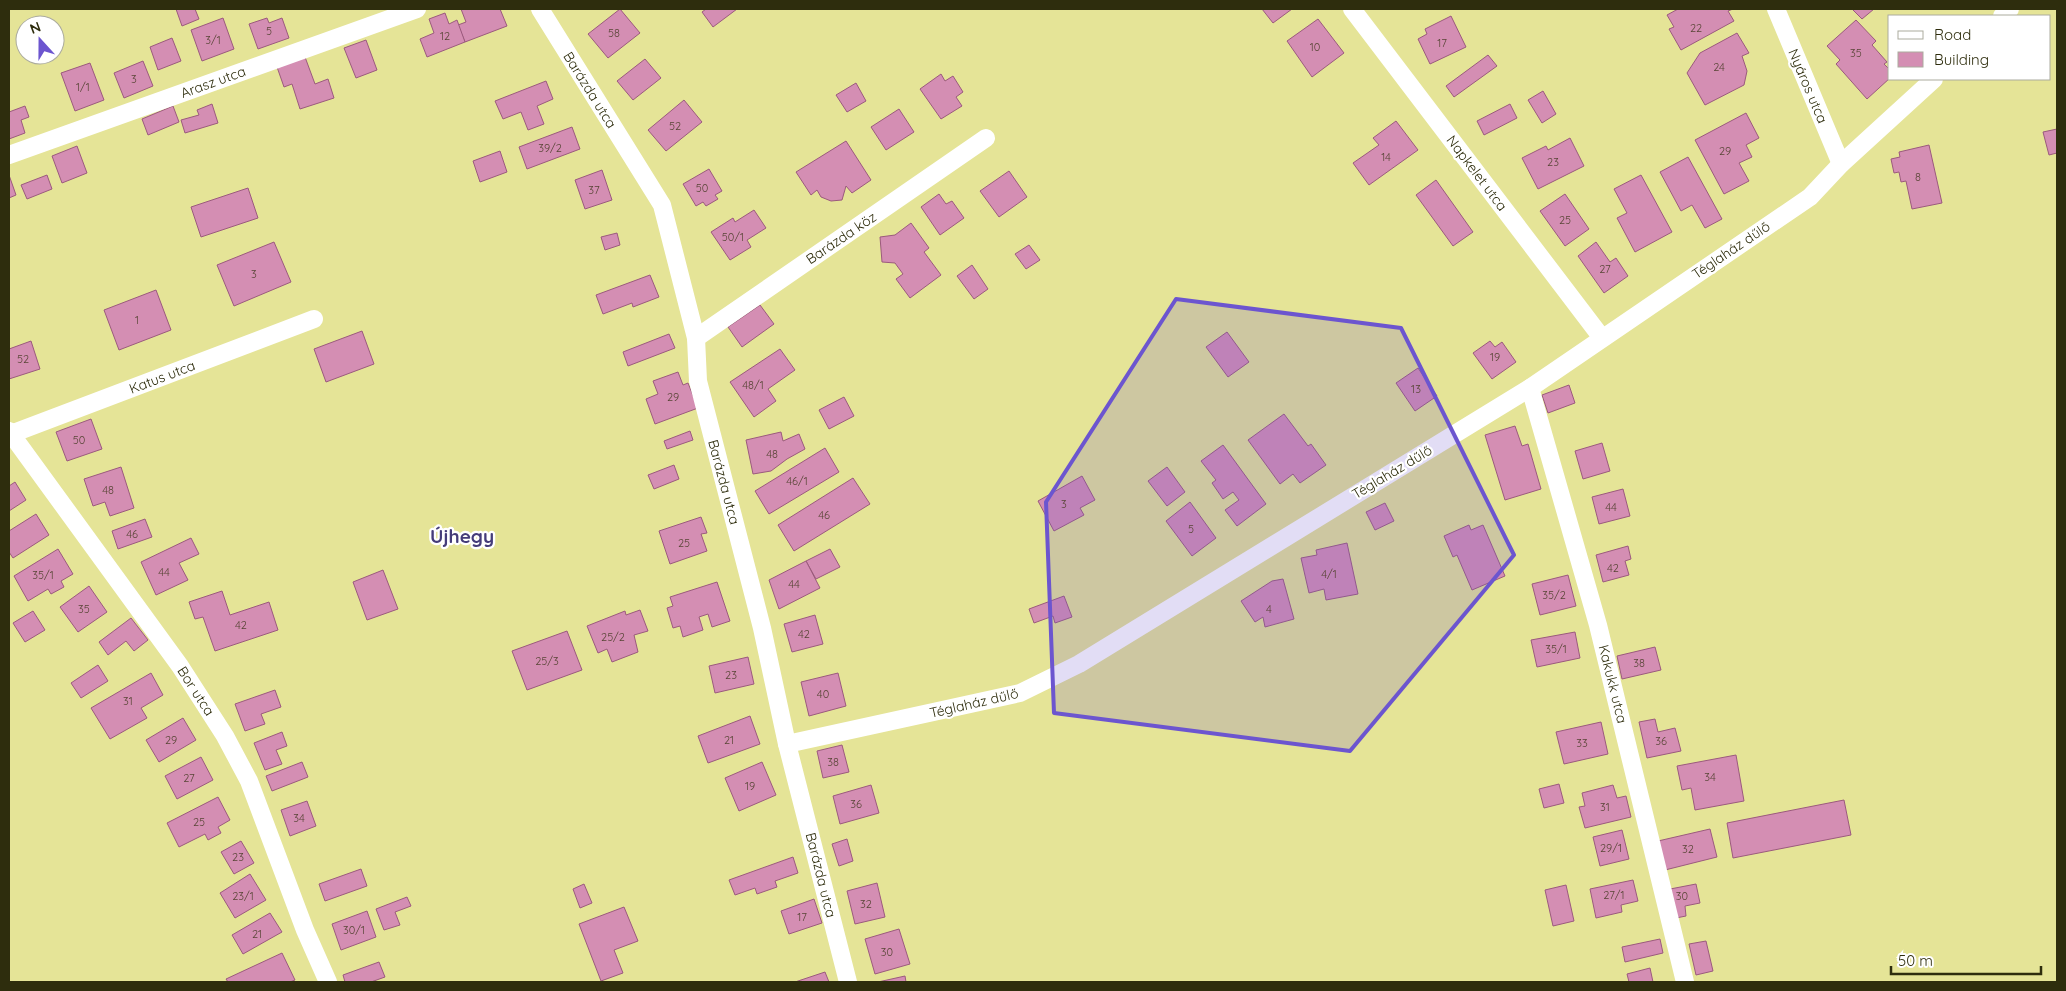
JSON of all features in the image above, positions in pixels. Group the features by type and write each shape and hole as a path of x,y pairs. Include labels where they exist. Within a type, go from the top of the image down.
{"street":[{"name":"Arasz utca","path":"9,155 417,9"},
{"name":"Barázda utca","path":"540,9 662,204 696,338 698,381 762,628 788,744 848,982"},
{"name":"Napkelet utca","path":"1352,9 1602,338"},
{"name":"Nyáros utca","path":"1776,9 1841,164"},
{"name":"Téglaház dűlő","path":"788,744 1020,694 1078,664 1530,388 1810,197 1841,164 1933,80"},
{"name":"Barázda köz","path":"696,338 986,138"},
{"name":"Katus utca","path":"10,432 314,319"},
{"name":"Kakukk utca","path":"1530,388 1598,625 1685,982"},
{"name":"Bor utca","path":"10,432 180,666 225,736 249,781 305,930 328,982"}],"highlighted area":[{"path":"1176,299 1401,328 1514,555 1350,751 1054,713 1046,502"}],"building":[{"path":"176,9 195,9 199,19 182,26"},
{"path":"461,9 500,9 507,26 465,42 458,25 466,22"},
{"path":"620,9 640,33 608,58 588,34"},
{"path":"706,9 737,9 713,27 702,12"},
{"path":"1262,9 1292,9 1273,23"},
{"path":"1678,9 1733,9 1728,11 1734,21 1681,50 1669,29 1674,27 1667,15"},
{"path":"1852,9 1874,9 1862,19"},
{"path":"445,13 449,24 457,20 465,42 427,57 420,39 434,33 429,19"},
{"path":"1451,16 1466,47 1430,64 1418,39 1427,34 1425,29"},
{"path":"223,18 234,49 202,61 191,30"},
{"path":"267,18 269,23 282,18 289,38 258,49 249,24"},
{"path":"1318,19 1344,53 1312,77 1287,41"},
{"path":"1856,20 1876,41 1872,45 1887,62 1884,64 1888,68 1888,80 1867,99 1836,64 1840,60 1827,46"},
{"path":"1737,33 1749,53 1742,56 1747,71 1744,85 1705,105 1687,73 1700,53"},
{"path":"172,38 181,61 158,70 150,47"},
{"path":"366,40 377,70 356,78 344,48"},
{"path":"1488,55 1497,66 1454,97 1446,86"},
{"path":"305,57 315,84 328,79 334,98 300,109 292,84 284,87 277,67"},
{"path":"645,59 661,78 633,100 617,81"},
{"path":"143,61 153,86 124,98 114,73"},
{"path":"90,63 104,100 75,111 61,73"},
{"path":"941,74 945,81 953,76 963,92 956,97 962,106 941,119 920,89"},
{"path":"546,81 553,99 537,106 544,124 528,130 521,112 503,119 495,101"},
{"path":"856,83 866,101 847,112 836,95"},
{"path":"1543,91 1556,114 1542,123 1528,100"},
{"path":"684,100 702,122 666,151 648,130"},
{"path":"212,104 218,123 185,133 181,120 199,115 197,110"},
{"path":"1510,104 1517,118 1484,135 1477,121"},
{"path":"25,106 29,117 21,120 25,133 9,139 9,112"},
{"path":"173,106 179,122 148,135 142,119"},
{"path":"899,109 914,132 886,150 871,127"},
{"path":"1746,113 1759,138 1746,145 1752,157 1739,163 1749,181 1724,194 1695,140"},
{"path":"1396,121 1418,150 1369,185 1353,163 1379,145 1373,138"},
{"path":"572,127 580,149 527,169 519,147"},
{"path":"2057,129 2057,153 2049,155 2043,132"},
{"path":"1570,138 1584,166 1538,189 1522,158 1546,146 1548,150"},
{"path":"846,141 871,180 852,193 846,186 842,200 831,201 821,197 817,190 811,195 796,172"},
{"path":"1929,145 1942,203 1912,209 1906,181 1901,182 1899,172 1894,173 1891,159 1900,157 1899,152"},
{"path":"77,146 87,173 62,183 52,156"},
{"path":"500,151 507,172 480,182 473,161"},
{"path":"1688,157 1722,219 1705,228 1692,205 1681,211 1660,172"},
{"path":"709,169 722,191 715,195 718,199 706,206 703,202 696,206 683,184"},
{"path":"602,170 612,200 585,209 575,180"},
{"path":"1009,171 1027,197 999,217 980,191"},
{"path":"9,175 16,195 9,198"},
{"path":"47,175 52,189 27,199 21,185"},
{"path":"1641,175 1672,232 1635,252 1617,218 1627,213 1614,189"},
{"path":"1436,180 1473,232 1453,246 1416,195"},
{"path":"248,188 258,218 201,237 191,207"},
{"path":"939,194 946,204 952,201 964,218 940,235 921,207"},
{"path":"1565,194 1589,229 1565,246 1540,211"},
{"path":"754,210 766,228 747,240 751,247 730,260 711,232 733,218 735,222"},
{"path":"911,223 929,248 924,252 941,275 910,298 896,279 903,274 895,263 882,262 880,237 895,235"},
{"path":"617,233 620,245 605,250 601,237"},
{"path":"274,242 291,282 234,306 217,265"},
{"path":"1596,242 1610,262 1616,258 1628,276 1604,293 1578,256"},
{"path":"1029,245 1040,260 1026,269 1015,254"},
{"path":"972,265 988,289 974,299 957,276"},
{"path":"650,275 659,297 633,307 632,303 603,314 596,295"},
{"path":"156,290 171,330 119,350 104,310"},
{"path":"760,305 774,324 742,347 728,327"},
{"path":"362,331 374,364 326,382 314,349"},
{"path":"1227,332 1249,362 1228,377 1206,347"},
{"path":"669,334 675,348 628,366 623,352"},
{"path":"31,341 40,369 9,379 9,349"},
{"path":"1490,341 1495,347 1502,342 1516,362 1492,379 1473,353"},
{"path":"780,349 795,370 768,389 776,401 754,417 730,382"},
{"path":"1418,368 1437,396 1415,411 1396,383"},
{"path":"678,372 683,385 688,383 698,408 655,424 646,399 658,394 653,381"},
{"path":"1569,385 1575,403 1548,413 1542,395"},
{"path":"844,397 854,416 829,429 819,410"},
{"path":"1284,414 1308,446 1311,444 1326,465 1300,483 1293,474 1280,484 1248,440"},
{"path":"91,419 102,449 67,461 56,432"},
{"path":"1515,426 1522,446 1528,444 1541,489 1505,500 1485,435"},
{"path":"690,431 693,440 667,449 664,441"},
{"path":"781,432 783,441 799,434 805,449 771,471 753,474 746,440"},
{"path":"1602,443 1610,471 1583,479 1575,451"},
{"path":"1223,445 1266,504 1237,526 1225,510 1239,500 1233,492 1223,499 1212,483 1216,480 1201,461"},
{"path":"825,448 839,472 769,514 755,491"},
{"path":"674,465 679,479 654,489 648,475"},
{"path":"121,467 134,508 110,516 105,502 93,506 84,479"},
{"path":"1167,467 1185,492 1167,506 1148,481"},
{"path":"1082,476 1095,500 1080,508 1084,515 1054,531 1038,501"},
{"path":"853,478 870,504 794,551 778,525"},
{"path":"15,482 26,500 9,511 9,486"},
{"path":"1623,489 1630,516 1599,524 1592,497"},
{"path":"1190,502 1216,538 1192,556 1166,521"},
{"path":"1385,503 1394,521 1375,530 1366,512"},
{"path":"36,514 49,535 13,558 9,552 9,531"},
{"path":"701,517 707,533 701,534 707,551 670,564 659,531"},
{"path":"145,519 152,537 118,549 112,531"},
{"path":"1469,525 1471,530 1483,525 1505,576 1472,590 1457,555 1453,557 1444,536"},
{"path":"191,538 199,554 179,563 188,580 156,595 141,562"},
{"path":"1347,543 1358,594 1326,600 1324,589 1309,593 1301,558 1317,555 1316,550"},
{"path":"1628,546 1631,559 1625,561 1629,575 1603,582 1596,555"},
{"path":"58,549 73,574 61,581 64,587 51,594 48,589 28,601 14,576"},
{"path":"830,549 840,567 816,579 806,561"},
{"path":"806,561 820,588 779,609 769,580"},
{"path":"383,570 398,609 367,620 353,582"},
{"path":"1568,575 1576,606 1540,615 1532,584"},
{"path":"1283,579 1294,619 1265,627 1263,617 1255,622 1241,601 1272,581"},
{"path":"717,582 730,621 712,627 708,614 699,617 703,630 683,637 680,626 673,628 667,608 673,606 670,597"},
{"path":"89,586 107,612 78,632 60,607"},
{"path":"222,591 230,615 269,602 278,630 215,651 203,617 195,619 189,602"},
{"path":"1064,596 1072,617 1055,623 1053,616 1034,623 1029,609"},
{"path":"640,610 648,631 634,635 638,652 612,662 607,649 598,653 587,626 625,611 626,615"},
{"path":"33,611 45,630 25,642 13,623"},
{"path":"815,615 823,644 792,652 784,624"},
{"path":"131,618 148,640 134,651 126,641 108,655 99,642"},
{"path":"567,631 582,670 527,690 512,651"},
{"path":"1575,632 1580,658 1537,667 1531,640"},
{"path":"1655,647 1661,670 1622,679 1617,656"},
{"path":"748,657 754,684 715,693 709,666"},
{"path":"98,665 108,681 81,698 71,683"},
{"path":"151,673 163,695 141,708 147,718 110,739 91,708"},
{"path":"838,673 846,706 809,716 801,682"},
{"path":"275,690 281,707 261,714 265,724 245,731 235,704"},
{"path":"750,716 760,744 708,763 698,736"},
{"path":"183,718 196,740 159,762 146,740"},
{"path":"1655,719 1658,732 1675,728 1681,751 1647,758 1639,722"},
{"path":"1601,722 1608,754 1564,764 1556,732"},
{"path":"282,732 287,746 276,750 282,764 265,770 254,743"},
{"path":"842,745 849,772 823,778 817,751"},
{"path":"1736,755 1744,801 1695,810 1691,788 1682,790 1677,766"},
{"path":"201,757 213,780 177,799 165,776"},
{"path":"302,762 308,777 272,791 266,776"},
{"path":"762,762 776,795 739,811 725,778"},
{"path":"1559,784 1564,803 1544,808 1539,789"},
{"path":"871,785 879,813 840,824 833,796"},
{"path":"1613,785 1617,798 1626,796 1631,817 1585,828 1579,807 1585,806 1582,793"},
{"path":"218,797 230,820 218,827 221,833 208,840 205,834 179,847 167,823"},
{"path":"1844,800 1851,835 1733,858 1727,823"},
{"path":"307,801 316,826 290,836 281,810"},
{"path":"1710,829 1717,857 1665,870 1658,841"},
{"path":"1622,830 1629,859 1600,866 1593,837"},
{"path":"847,839 853,861 839,866 832,844"},
{"path":"241,841 254,863 234,874 221,852"},
{"path":"793,857 798,873 775,881 777,887 757,894 755,888 735,895 729,880"},
{"path":"361,869 367,886 325,901 319,884"},
{"path":"250,874 266,900 235,918 220,893"},
{"path":"1633,880 1638,901 1621,905 1622,912 1596,918 1590,889"},
{"path":"877,883 885,917 855,924 847,891"},
{"path":"584,884 592,903 580,908 573,889"},
{"path":"1696,884 1700,903 1685,906 1686,916 1671,919 1665,890"},
{"path":"1566,885 1574,921 1553,926 1545,890"},
{"path":"407,897 411,906 395,912 400,925 384,930 376,909"},
{"path":"814,899 822,923 789,934 781,911"},
{"path":"624,907 638,941 614,950 623,973 601,981 579,924"},
{"path":"367,911 376,937 341,950 332,924"},
{"path":"270,913 282,932 243,954 232,935"},
{"path":"899,929 910,964 875,974 865,939"},
{"path":"1660,939 1663,953 1625,962 1622,947"},
{"path":"1706,941 1713,971 1696,975 1689,944"},
{"path":"282,953 295,980 290,982 228,982 226,979"},
{"path":"379,962 385,977 371,982 345,982 343,975"},
{"path":"1650,968 1653,982 1629,982 1627,974"},
{"path":"825,972 829,982 795,982"},
{"path":"905,976 906,982 878,982"}],"district":[{"name":"Újhegy","path":"462,536"}]}
